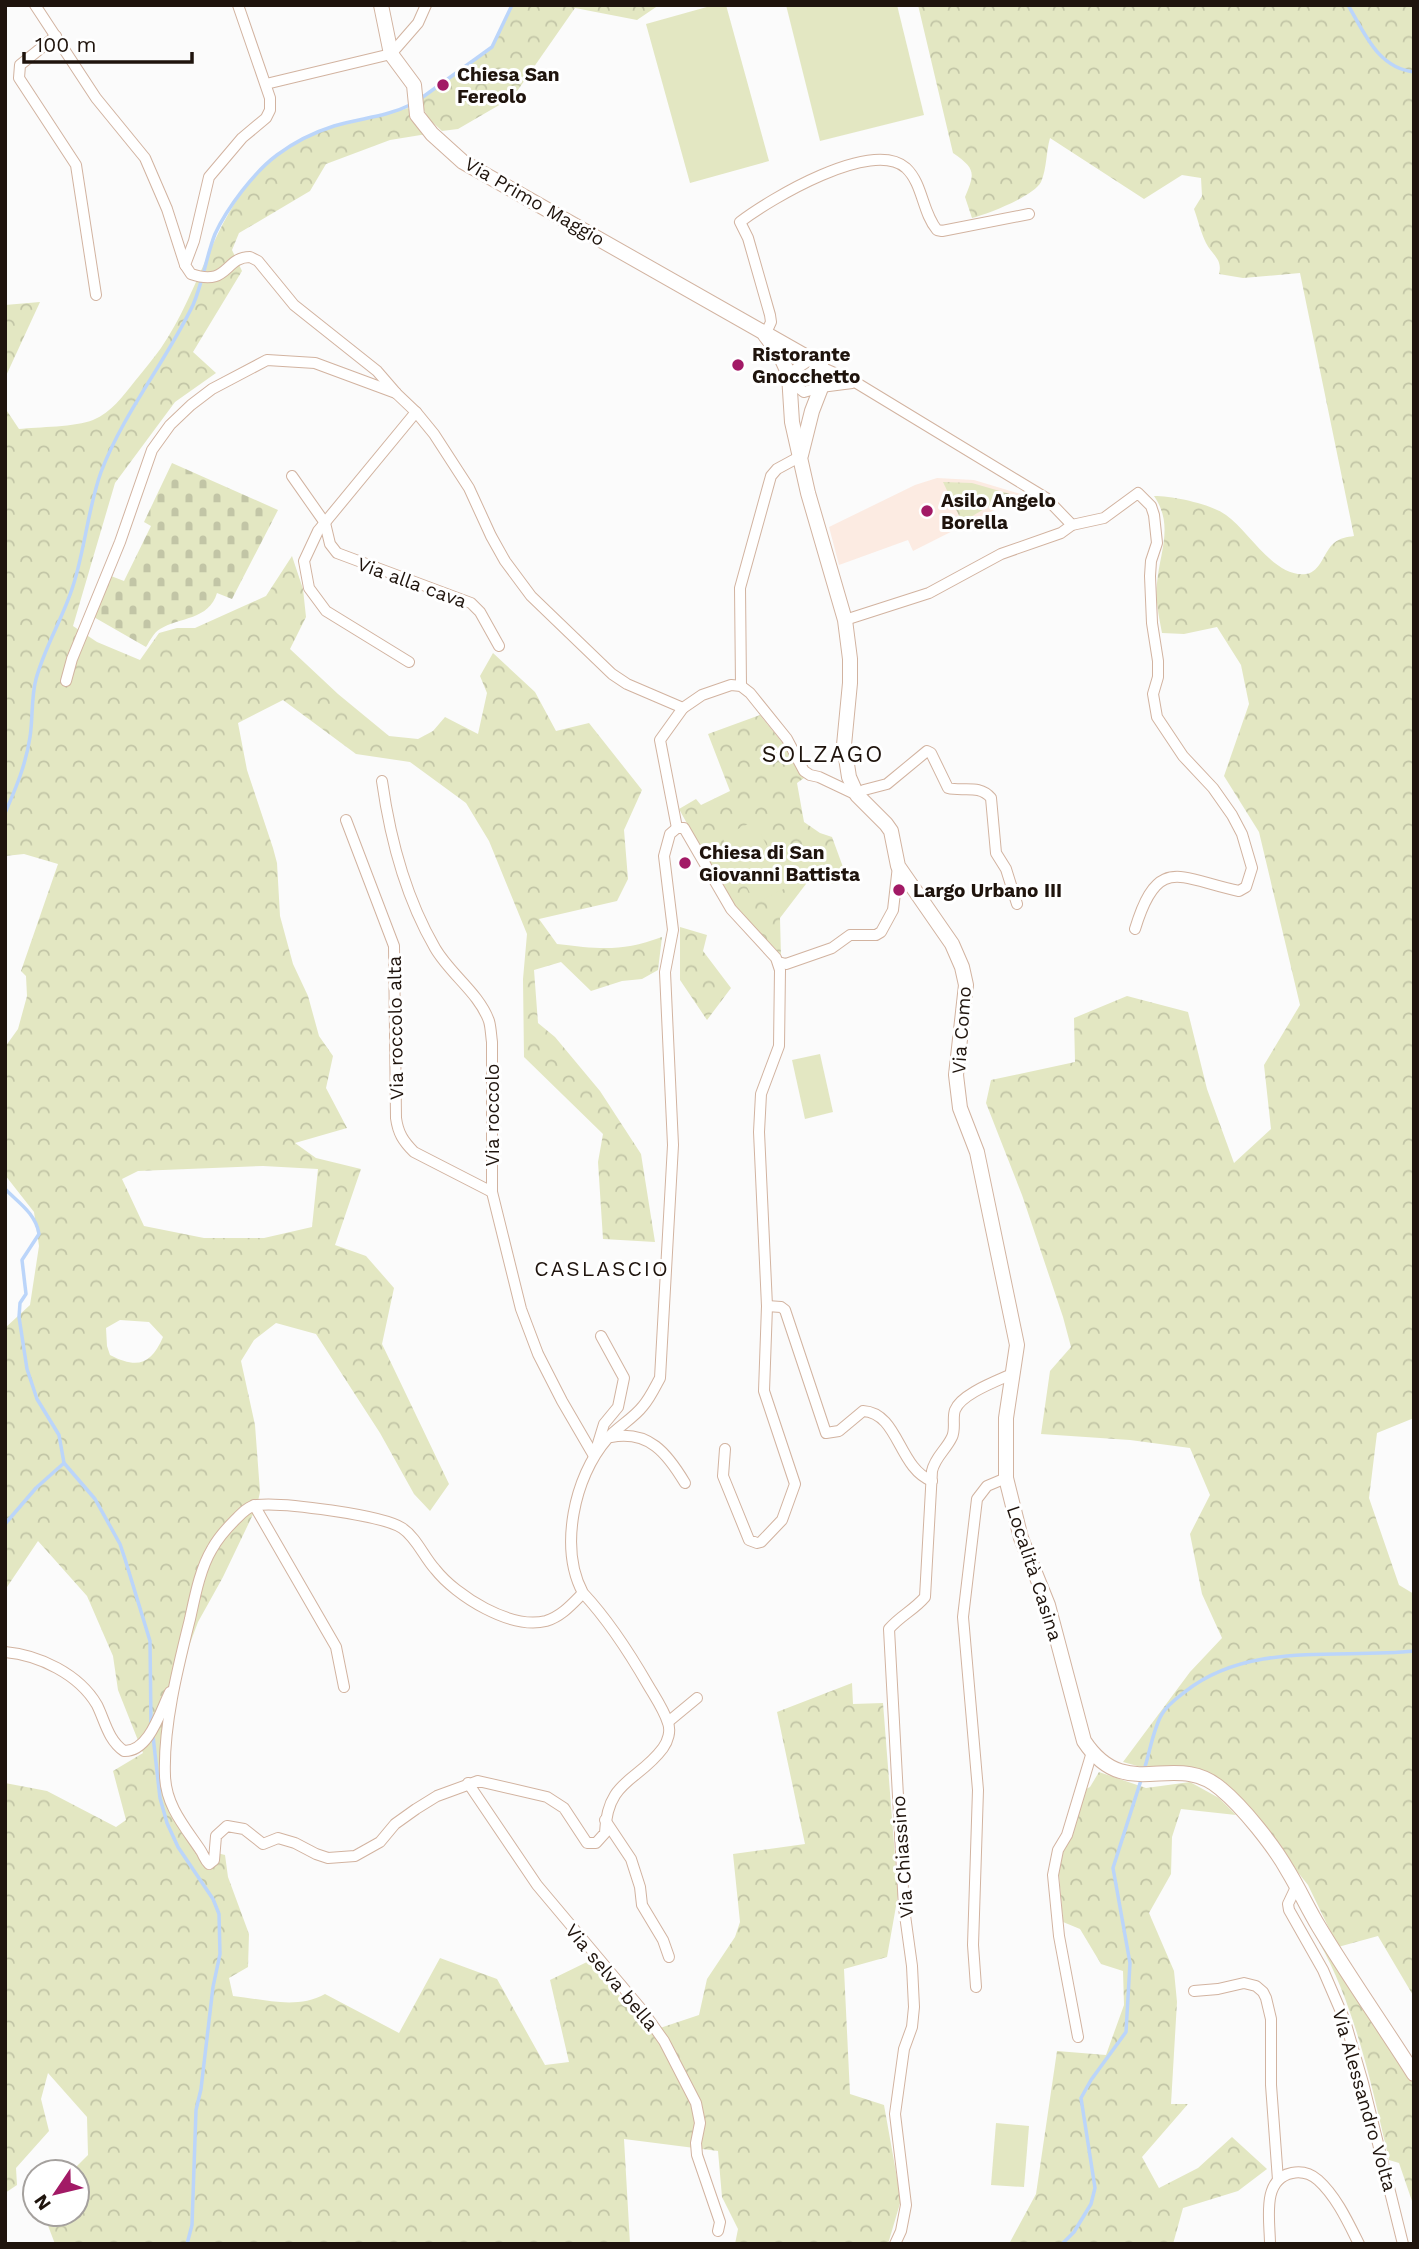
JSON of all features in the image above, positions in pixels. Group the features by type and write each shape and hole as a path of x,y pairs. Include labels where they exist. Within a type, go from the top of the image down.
{"street":[{"path":"35,5 96,98 145,158 167,209 188,270 206,279 227,270 242,257 258,261 294,305 377,371 434,434 469,488 505,561 531,596 612,674 627,684 683,708"},
{"path":"188,270 209,177 270,110 266,84 238,5"},
{"name":"Via Primo Maggio","path":"381,5 391,54 414,86 417,114 432,135 463,162 816,363"},
{"path":"266,84 391,54 418,23 426,5"},
{"path":"55,36 20,65 19,78 76,164 96,295"},
{"path":"765,335 770,327 770,315 748,238 740,222 799,184 864,161 887,159 899,163 915,179 928,218 937,230 942,232 1029,214"},
{"name":"Via Primo Maggio","path":"765,335 779,355 790,381"},
{"path":"66,681 72,659 120,542 152,450 170,425 191,405 212,389 267,360 315,363 396,393"},
{"path":"741,686 740,588 771,476 800,456 824,373 816,363"},
{"path":"857,795 849,777 844,745 850,683 845,620 808,493 792,422 790,381 796,369 816,363 855,382 1046,498 1072,525"},
{"path":"790,381 804,392 855,382"},
{"path":"410,662 326,611 309,588 304,561 318,531 416,412"},
{"name":"Via alla cava","path":"292,476 325,523 330,544 340,555 475,606 499,646"},
{"path":"845,620 929,593 990,559 1061,533 1072,525 1104,517 1138,493 1151,506 1157,543 1150,561 1152,623 1158,661 1158,677 1153,694 1157,717 1183,756 1213,788 1232,815 1242,834 1252,868 1246,887 1239,891 1191,877 1173,875 1164,878 1144,903 1135,929"},
{"path":"677,828 660,740 683,708 702,695 731,685 741,686 750,693 787,739 804,771 857,795"},
{"path":"857,795 863,790 887,784 923,751 931,753 948,788 981,790 991,798 996,853 1006,869 1017,904"},
{"name":"Via roccolo","path":"382,781 393,841 404,876 429,935 444,962 474,996 490,1023 492,1192 525,1320 538,1354 594,1456"},
{"name":"Via Como","path":"857,795 891,831 898,866 952,944 965,976 956,1075 957,1091 960,1108 977,1152 1014,1322 1017,1345 1012,1374"},
{"name":"Via roccolo alta","path":"346,821 394,946 398,1130 403,1142 414,1152 492,1192"},
{"path":"594,1456 608,1437 643,1406 660,1378 673,1145 666,972 673,930 664,856 670,834 677,828 684,828 731,909 778,962 786,964 832,948 850,935 876,935 881,932 894,910 898,866"},
{"path":"725,1450 723,1475 729,1493 749,1540 757,1544 782,1520 795,1484 764,1391 767,1306 759,1132 761,1094 779,1046 778,962"},
{"path":"767,1306 785,1310 826,1433 831,1434 843,1429 863,1411 875,1414 886,1422 909,1464 921,1476 932,1481 934,1463 953,1436 954,1410 972,1393 1012,1374"},
{"path":"583,1593 565,1611 548,1620 515,1620 479,1605 454,1588 436,1571 405,1529 394,1523 281,1505 254,1505 230,1525 211,1549 199,1581 173,1687 165,1776 172,1809 209,1864 214,1860 216,1836 227,1826 244,1829 263,1844 278,1838 316,1854 342,1858 355,1856 380,1842 396,1824 437,1796 478,1781 547,1797 564,1808 584,1840 591,1845 601,1839 605,1833 612,1801 624,1784 663,1749 670,1731 668,1722 625,1646 608,1620 583,1593 575,1577 570,1550 576,1501 594,1456 599,1434 618,1407 624,1378 601,1336"},
{"name":"Località Casina","path":"1012,1374 1006,1418 1006,1478 1021,1538 1048,1605 1084,1741 1092,1752"},
{"path":"608,1437 626,1434 652,1443 664,1453 685,1483"},
{"path":"976,1987 972,1945 978,1790 963,1616 977,1499 987,1486 1006,1478"},
{"name":"Via Chiassino","path":"895,2244 901,2231 906,2205 896,2103 914,2007 912,1966 904,1908 889,1629 925,1597 932,1481"},
{"path":"254,1505 336,1647 344,1687"},
{"path":"5,1652 40,1659 61,1670 96,1704 104,1726 124,1751 135,1750 146,1739 173,1687"},
{"path":"668,1722 696,1698"},
{"path":"1078,2037 1059,1936 1053,1875 1058,1850 1067,1835 1092,1752 1106,1766 1125,1774 1194,1773 1221,1788 1273,1849 1297,1885 1320,1929 1414,2074"},
{"name":"Via selva bella","path":"468,1783 537,1885 656,2028 671,2053 696,2103 700,2123 696,2143 697,2155 720,2222 718,2231"},
{"path":"606,1820 631,1859 640,1886 642,1905 663,1940 669,1957"},
{"name":"Via Alessandro Volta","path":"1297,1885 1288,1904 1289,1910 1323,1970 1345,2021 1403,2244"},
{"path":"1194,1991 1244,1983 1255,1986 1266,1998 1271,2019 1271,2085 1278,2180"},
{"path":"1270,2244 1269,2204 1272,2190 1278,2180 1292,2173 1309,2174 1318,2180 1345,2217 1359,2244"}],"shaded area":[{"name":"Asilo Angelo Borella","path":"937,478 974,480 1024,495 913,551 908,540 839,565 829,527 915,485"}],"green space":[{"path":"512,5 659,5 637,20 575,8 513,97 458,129 442,131 429,119 419,101 492,47"},
{"path":"714,5 726,5 769,161 690,183 646,24"},
{"path":"786,5 897,5 924,115 820,141"},
{"path":"918,5 1414,5 1414,1418 1377,1433 1369,1498 1399,1585 1414,1594 1414,1997 1378,1936 1338,1947 1308,1885 1280,1850 1211,1777 1148,1769 1123,1762 1190,1672 1222,1638 1202,1594 1190,1534 1210,1495 1190,1448 1130,1440 1041,1434 1050,1371 1071,1347 1022,1195 986,1103 991,1080 1075,1062 1074,1018 1127,996 1188,1012 1207,1089 1234,1163 1271,1129 1264,1065 1300,1005 1259,832 1224,776 1249,704 1241,665 1217,627 1184,634 1162,633 1157,589 1165,528 1154,496 1192,501 1219,511 1235,522 1273,561 1294,573 1311,572 1334,543 1354,536 1300,273 1243,278 1219,274 1218,261 1206,243 1194,209 1202,196 1201,178 1182,175 1144,199 1050,138 1043,177 1037,187 1010,204 972,218 965,197 972,177 970,168 953,153"},
{"path":"408,108 427,134 390,140 326,164 310,191 239,233 232,250 242,271 193,352 216,373 175,402 115,483 73,626 97,642 140,660 159,633 177,628 195,628 266,596 292,556 303,589 306,617 290,649 338,694 389,736 418,739 433,731 445,717 478,734 487,693 480,676 493,653 535,692 556,731 589,723 642,790 624,830 628,879 617,901 539,919 557,944 610,948 662,937 658,970 642,979 622,981 591,991 561,962 534,970 538,1023 555,1037 600,1091 641,1154 655,1242 603,1239 598,1162 603,1134 524,1057 523,979 527,934 489,841 466,803 410,762 356,754 283,700 238,723 247,770 277,863 280,916 293,964 308,996 319,1036 333,1056 326,1088 347,1128 295,1143 316,1158 361,1169 335,1245 366,1256 394,1288 382,1344 449,1484 430,1511 414,1494 380,1433 316,1334 276,1323 254,1340 241,1361 255,1425 260,1492 257,1506 198,1622 189,1646 181,1680 168,1712 163,1778 203,1861 217,1853 225,1855 228,1877 249,1934 248,1967 229,1978 233,1996 291,2002 314,1999 325,1994 399,2033 440,1958 497,1979 545,2065 569,2062 550,1980 589,1961 651,2031 699,2015 707,1979 735,1937 740,1922 733,1854 805,1844 777,1712 852,1683 853,1704 883,1703 898,1895 887,1957 844,1969 850,2094 884,2105 901,2200 888,2244 735,2244 738,2229 722,2197 718,2151 624,2139 630,2244 55,2244 49,2228 91,2228 91,2158 85,2158 88,2155 87,2117 48,2073 41,2099 49,2131 25,2158 21,2158 16,2168 17,2185 5,2193 5,1783 47,1791 116,1827 126,1820 113,1771 143,1753 118,1690 113,1656 87,1596 38,1541 5,1590 5,1328 30,1305 39,1246 34,1212 5,1175 5,1047 18,1029 27,996 26,976 21,971 58,864 24,854 5,856 5,408 19,429 77,424 106,413 161,348 189,297 227,216 242,192 261,169 283,150 312,134","holes":["263,1166 318,1169 312,1227 264,1238 204,1238 144,1226 122,1179 138,1171","120,1320 149,1322 163,1337 148,1359 135,1363 110,1355 106,1328"]},
{"path":"40,302 5,378 5,305"},
{"path":"172,463 278,510 232,599 217,593 208,608 193,617 160,629 146,647 92,616 111,576 124,581 151,526 144,522"},
{"path":"943,482 972,483 1010,494 962,522"},
{"path":"760,715 790,752 804,778 797,783 804,822 820,833 832,837 847,878 837,884 809,880 780,918 781,957 733,907 679,809 696,799 701,805 730,791 708,734"},
{"path":"754,821 788,887 755,903 722,837"},
{"path":"680,927 707,935 703,951 731,988 707,1020 680,980"},
{"path":"820,1054 833,1112 805,1119 792,1060"},
{"path":"1099,1772 1146,1788 1190,1782 1219,1798 1236,1815 1181,1809 1172,1837 1171,1874 1149,1913 1174,1971 1177,2002 1171,2104 1188,2104 1142,2157 1159,2188 1198,2168 1232,2137 1267,2169 1238,2191 1183,2208 1173,2244 1009,2244 1036,2194 1057,2051 1106,2055 1124,2005 1123,1971 1101,1964 1080,1929 1063,1922 1058,1863 1060,1853 1068,1844 1084,1790 1090,1787"},
{"path":"1322,1941 1373,2016 1414,2085 1414,2207 1399,2163 1389,2160 1353,2021 1319,1942"},
{"path":"996,2123 1029,2126 1024,2187 991,2185"}],"waterway":[{"path":"420,99 492,47 512,5"},
{"path":"1348,5 1367,38 1382,57 1391,64 1414,72"},
{"path":"5,813 28,747 36,679 73,586 101,472 121,429 193,305 220,224 250,181 268,162 290,146 327,128 410,105"},
{"path":"5,1189 31,1215 39,1234 22,1260 26,1294 20,1303 19,1317 27,1369 37,1399 59,1435 64,1463 36,1488 5,1524"},
{"path":"64,1463 95,1499 120,1544 125,1559 150,1641 151,1725"},
{"path":"1144,1770 1156,1727 1164,1710 1211,1675 1266,1658 1414,1651"},
{"path":"153,1736 160,1798 167,1823 178,1847 213,1899 219,1914 220,1954 196,2110 192,2225 187,2244"},
{"path":"1062,2244 1074,2232 1091,2204 1095,2188 1081,2098 1126,2032 1130,1963 1113,1868 1142,1777"}],"place":[{"name":"Chiesa San Fereolo","path":"443,85"},
{"name":"Ristorante Gnocchetto","path":"738,365"},
{"name":"Asilo Angelo Borella","path":"927,511"},
{"name":"Chiesa di San Giovanni Battista","path":"685,863"},
{"name":"Largo Urbano III","path":"899,890"}],"district":[{"name":"SOLZAGO","path":"823,754"},
{"name":"CASLASCIO","path":"602,1269"}]}
